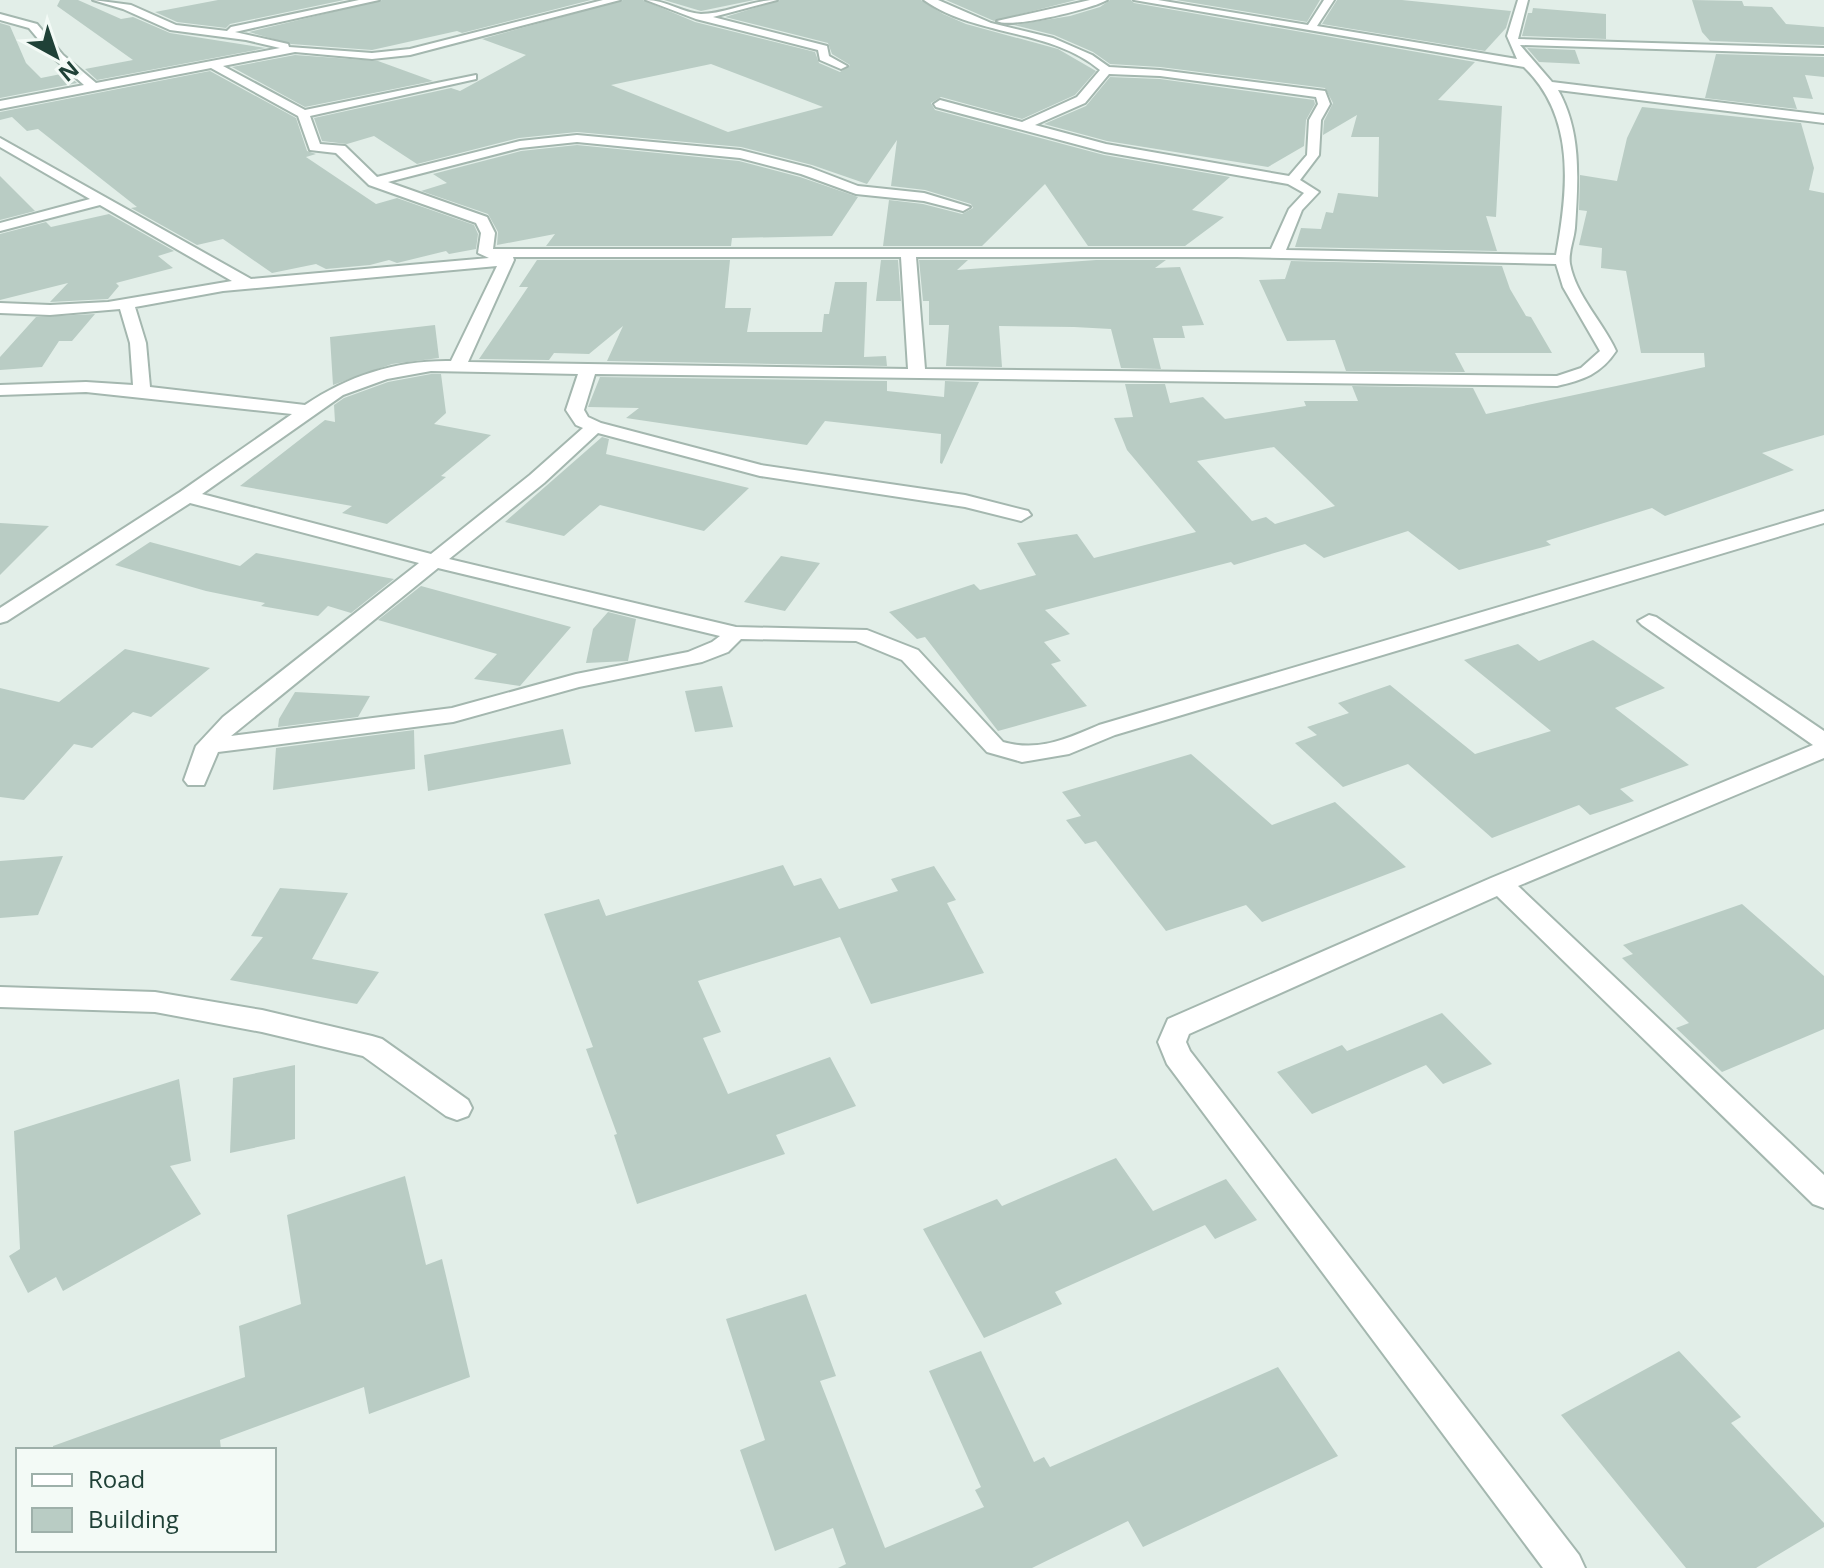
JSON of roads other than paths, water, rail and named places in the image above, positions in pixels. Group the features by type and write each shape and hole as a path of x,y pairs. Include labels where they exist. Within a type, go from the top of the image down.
{"street":[{"path":"98,0 118,5 165,26 295,49 372,56 410,52 615,0"},
{"path":"118,5 143,0"},
{"path":"216,33 374,0"},
{"path":"651,0 700,17 823,48 824,58 841,66"},
{"path":"700,17 772,0"},
{"path":"929,0 974,18 979,23 1018,31 1099,63 1106,70 1174,75 1321,94 1324,104 1312,124 1315,150 1292,181"},
{"path":"979,23 1033,17 1102,0"},
{"path":"1139,0 1312,26 1527,64"},
{"path":"1312,26 1329,0"},
{"path":"587,372 917,372 1557,381 1581,376 1598,367 1608,351 1600,330 1570,288 1562,260 1566,250 1569,207 1568,131 1549,85 1527,64 1513,42 1523,0"},
{"path":"0,17 33,26 59,57 93,87"},
{"path":"1513,42 1824,51"},
{"path":"0,105 295,49"},
{"path":"211,64 303,114 472,77"},
{"path":"1023,126 1081,100 1106,70"},
{"path":"1549,85 1824,119"},
{"path":"940,104 1105,148 1292,181 1312,192 1296,209 1276,255"},
{"path":"303,114 315,147 340,149 374,182 482,220 488,233 485,253"},
{"path":"374,182 523,145 585,138 597,142 740,154 806,171 856,190 924,197 963,207"},
{"path":"0,142 249,284"},
{"path":"0,227 103,200"},
{"path":"485,253 1276,255 1562,260"},
{"path":"485,253 507,260"},
{"path":"908,253 917,372"},
{"path":"0,308 50,310 126,304 249,284 507,260"},
{"path":"457,367 507,260"},
{"path":"126,304 138,343 142,391"},
{"path":"0,617 187,496 337,391 364,378 393,370 457,367 590,370 575,410 582,421 595,427 760,470 965,501 1021,515"},
{"path":"0,390 86,387 309,411"},
{"path":"0,404 25,391"},
{"path":"196,780 208,746 231,722 537,479 595,427"},
{"path":"187,496 432,560 736,633 859,635 910,655 995,747 1022,755 1061,749 1107,730 1824,517"},
{"path":"1649,621 1824,742"},
{"path":"208,746 453,715 576,681 694,657 720,647 736,633"},
{"path":"1566,1568 1177,1056 1172,1042 1178,1027 1500,884 1824,749"},
{"path":"1500,884 1824,1195"},
{"path":"0,997 155,1002 262,1021 372,1047 457,1108"}]}
